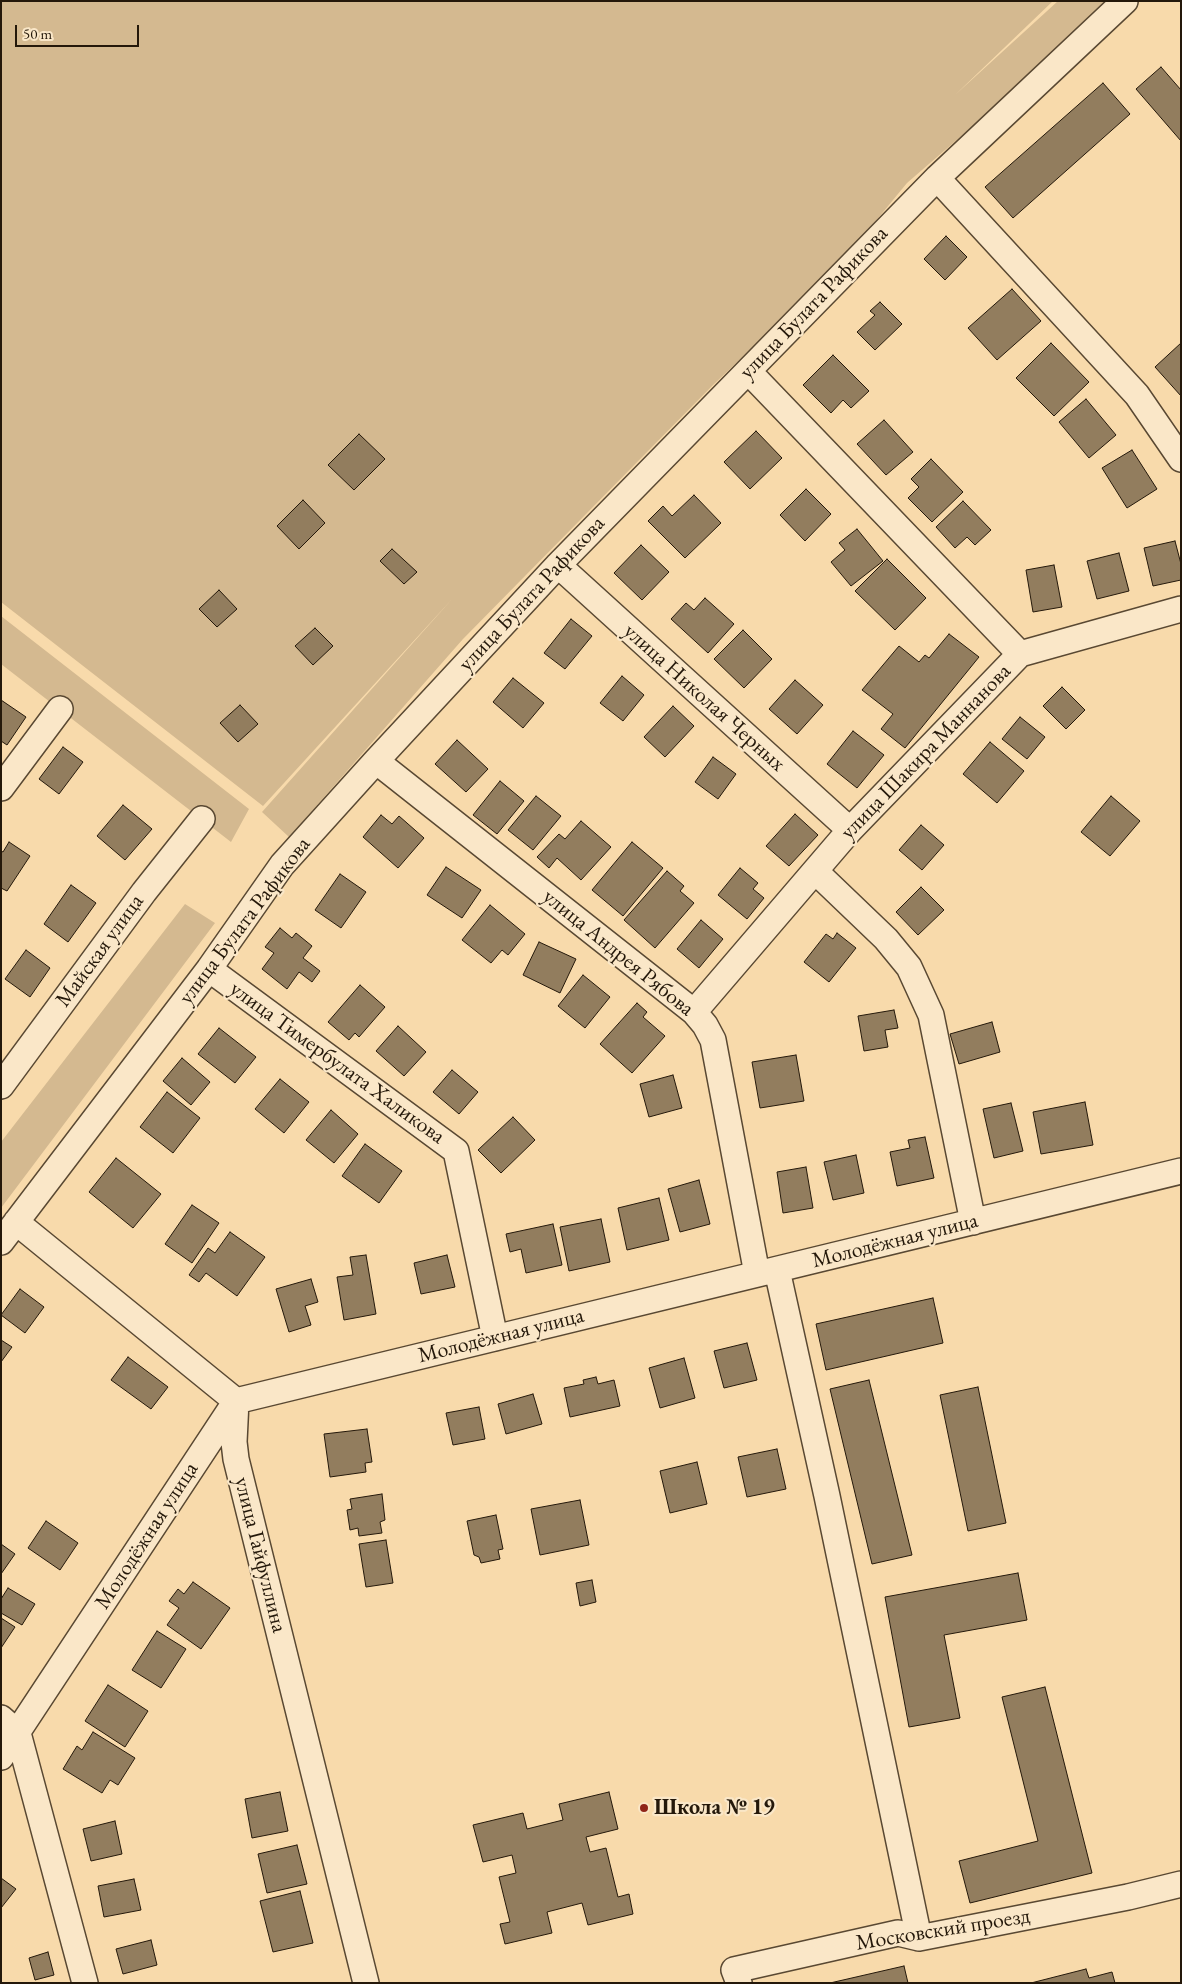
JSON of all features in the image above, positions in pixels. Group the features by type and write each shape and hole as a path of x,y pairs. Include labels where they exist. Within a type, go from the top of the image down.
{"street":[{"name":"улица Булата Рафикова","path":"1,1242 209,969 282,865 376,761 558,565 937,178 1126,1"},
{"path":"937,178 1137,395 1181,459"},
{"name":"улица Шакира Маннанова","path":"694,1012 850,830 1020,654 748,371"},
{"name":"улица Николая Черных","path":"558,565 850,830"},
{"path":"1020,654 1181,609"},
{"path":"1,788 60,709"},
{"name":"улица Андрея Рябова","path":"376,761 694,1012 713,1040 767,1272 829,1506 919,1938"},
{"name":"Майская улица","path":"1,1086 144,892 202,819"},
{"path":"815,871 886,939 909,967 931,1015 973,1222"},
{"name":"улица Тимербулата Халикова","path":"209,969 456,1151 495,1338"},
{"name":"Молодёжная улица","path":"1,1757 10,1725 236,1401 1181,1171"},
{"path":"16,1222 236,1401"},
{"name":"улица Гайфуллина","path":"236,1401 234,1442 236,1459 366,1983"},
{"path":"10,1725 85,1983"},
{"name":"Московский проезд","path":"736,1976 898,1933 919,1938 1128,1897 1181,1884"}],"shaded area":[{"path":"1,1 1053,1 955,95 1058,1 1116,1 1060,54 907,183 841,263 713,385 463,639 289,837 262,812 453,598 263,806 1,602"},
{"path":"1,616 249,809 231,842 1,664"},
{"path":"185,904 215,923 1,1208 1,1142"}],"building":[{"path":"1161,67 1181,90 1181,141 1136,89"},
{"path":"1103,83 1130,114 1013,218 985,187"},
{"path":"946,236 967,257 945,280 924,259"},
{"path":"1012,289 1041,321 997,360 968,328"},
{"path":"880,302 902,324 875,350 857,332 875,315 870,311"},
{"path":"1051,343 1089,382 1054,416 1016,378"},
{"path":"1181,343 1181,396 1155,367"},
{"path":"833,355 869,391 851,408 843,400 831,413 803,385"},
{"path":"1086,399 1116,435 1089,458 1059,422"},
{"path":"884,420 913,452 886,475 857,444"},
{"path":"756,431 782,458 750,489 724,462"},
{"path":"359,434 385,459 354,490 328,465"},
{"path":"1132,450 1157,489 1127,508 1102,468"},
{"path":"931,459 963,492 932,522 908,498 919,487 911,479"},
{"path":"806,489 831,514 805,541 780,515"},
{"path":"694,495 721,523 685,558 648,521 663,506 672,516"},
{"path":"303,500 325,523 299,549 277,526"},
{"path":"963,501 991,530 975,545 967,537 955,548 936,527"},
{"path":"857,529 883,561 851,586 831,562 845,550 839,543"},
{"path":"1175,541 1181,564 1181,580 1153,586 1144,548"},
{"path":"641,545 669,572 642,600 614,573"},
{"path":"392,549 417,572 404,584 380,561"},
{"path":"1119,553 1129,591 1097,599 1087,561"},
{"path":"887,559 926,598 895,630 855,591"},
{"path":"1054,565 1062,607 1033,612 1026,570"},
{"path":"219,590 237,609 217,627 199,609"},
{"path":"705,598 734,624 708,653 671,619 686,603 694,610"},
{"path":"571,619 592,636 565,669 544,653"},
{"path":"315,628 333,646 313,665 295,646"},
{"path":"743,630 772,659 744,688 714,659"},
{"path":"949,634 979,657 905,748 881,729 893,714 862,690 899,646 919,662 925,655 929,658"},
{"path":"622,676 644,695 623,721 600,703"},
{"path":"513,678 544,703 523,728 493,702"},
{"path":"795,680 823,705 797,734 769,709"},
{"path":"1062,687 1085,710 1066,729 1043,706"},
{"path":"1,700 26,717 7,745 1,741"},
{"path":"240,705 258,724 238,742 220,723"},
{"path":"673,706 694,726 665,757 644,737"},
{"path":"1020,717 1045,737 1027,759 1002,739"},
{"path":"853,731 884,755 857,788 827,764"},
{"path":"457,740 488,769 466,792 435,764"},
{"path":"990,742 1024,771 997,803 963,774"},
{"path":"63,747 83,762 59,794 39,779"},
{"path":"713,757 736,774 718,799 695,782"},
{"path":"500,781 524,801 497,834 473,815"},
{"path":"536,796 561,816 533,850 508,830"},
{"path":"1111,796 1140,821 1110,856 1081,832"},
{"path":"123,805 152,829 125,860 97,836"},
{"path":"795,814 818,835 789,866 766,846"},
{"path":"381,815 392,824 399,816 424,838 398,868 363,837"},
{"path":"581,821 611,847 581,880 557,858 549,868 537,857 559,834 565,839"},
{"path":"921,825 944,845 922,870 899,850"},
{"path":"9,842 30,856 7,891 1,888 1,851 3,852"},
{"path":"632,842 663,868 623,916 592,890"},
{"path":"446,867 481,890 462,918 427,895"},
{"path":"740,868 758,883 753,889 764,898 747,919 718,895"},
{"path":"667,871 684,886 680,891 694,903 655,948 624,920"},
{"path":"340,874 366,892 341,928 315,910"},
{"path":"71,885 96,903 68,942 44,924"},
{"path":"921,887 944,910 918,935 896,912"},
{"path":"490,905 525,934 508,955 502,950 491,963 462,940"},
{"path":"701,920 723,939 699,968 677,949"},
{"path":"280,928 292,938 296,933 312,946 303,958 320,971 312,982 299,972 287,989 262,969 274,953 265,947"},
{"path":"837,933 856,948 829,982 804,962 826,934 833,939"},
{"path":"539,942 576,959 560,993 523,975"},
{"path":"26,950 50,968 30,997 5,979"},
{"path":"583,975 610,997 585,1028 558,1006"},
{"path":"360,985 385,1007 359,1037 355,1033 349,1040 328,1022"},
{"path":"637,1003 647,1012 643,1017 665,1036 632,1073 600,1044"},
{"path":"894,1010 898,1028 885,1030 888,1047 864,1051 858,1016"},
{"path":"992,1022 1000,1052 959,1064 950,1034"},
{"path":"398,1026 426,1052 404,1076 376,1051"},
{"path":"219,1028 256,1057 235,1083 198,1054"},
{"path":"796,1055 804,1101 760,1108 752,1062"},
{"path":"182,1058 210,1082 191,1105 163,1081"},
{"path":"452,1070 478,1092 459,1114 433,1092"},
{"path":"673,1075 682,1108 649,1117 640,1084"},
{"path":"280,1079 309,1102 284,1133 255,1109"},
{"path":"167,1092 200,1118 173,1153 140,1127"},
{"path":"1085,1102 1093,1145 1041,1154 1033,1112"},
{"path":"1011,1103 1023,1151 994,1158 983,1109"},
{"path":"331,1110 358,1134 334,1163 306,1140"},
{"path":"513,1117 535,1140 501,1173 478,1150"},
{"path":"925,1137 934,1178 897,1186 890,1152 910,1148 908,1140"},
{"path":"365,1144 402,1171 379,1203 342,1176"},
{"path":"856,1155 864,1193 833,1200 824,1162"},
{"path":"116,1158 161,1194 133,1228 89,1192"},
{"path":"806,1167 813,1208 783,1213 777,1172"},
{"path":"699,1180 710,1224 680,1232 668,1189"},
{"path":"659,1198 669,1240 627,1250 618,1208"},
{"path":"192,1205 219,1223 192,1263 165,1244"},
{"path":"601,1219 610,1262 569,1271 560,1227"},
{"path":"553,1224 562,1265 526,1273 521,1249 510,1252 506,1234"},
{"path":"230,1232 265,1257 237,1296 206,1273 199,1282 189,1275 208,1248 215,1253"},
{"path":"366,1255 376,1314 344,1320 337,1277 353,1275 350,1257"},
{"path":"447,1255 455,1287 421,1294 414,1263"},
{"path":"311,1279 318,1302 305,1306 311,1325 289,1332 276,1289"},
{"path":"20,1289 44,1307 25,1333 1,1315"},
{"path":"933,1298 943,1343 826,1370 816,1324"},
{"path":"1,1340 12,1347 1,1362"},
{"path":"747,1343 757,1380 724,1388 714,1351"},
{"path":"128,1357 168,1387 151,1409 111,1380"},
{"path":"684,1358 695,1398 660,1408 649,1368"},
{"path":"596,1377 598,1384 614,1380 620,1406 570,1417 564,1388 584,1384 583,1380"},
{"path":"869,1380 912,1555 872,1564 830,1389"},
{"path":"978,1387 1006,1523 968,1531 940,1395"},
{"path":"533,1394 542,1424 506,1434 498,1404"},
{"path":"479,1407 485,1439 453,1445 446,1413"},
{"path":"367,1429 372,1462 365,1463 366,1472 330,1477 324,1434"},
{"path":"777,1449 786,1489 747,1497 738,1457"},
{"path":"697,1462 707,1504 670,1513 660,1471"},
{"path":"382,1494 385,1520 380,1522 382,1533 359,1536 358,1528 350,1530 347,1510 352,1509 350,1499"},
{"path":"580,1500 589,1545 540,1555 531,1509"},
{"path":"496,1515 503,1549 498,1550 500,1559 481,1563 479,1557 474,1555 467,1521"},
{"path":"46,1521 78,1543 60,1570 28,1548"},
{"path":"386,1540 393,1583 366,1587 359,1544"},
{"path":"1,1544 15,1554 1,1574"},
{"path":"1018,1573 1027,1620 944,1635 960,1718 909,1727 885,1597"},
{"path":"592,1580 596,1602 580,1606 576,1583"},
{"path":"193,1582 230,1608 201,1649 167,1625 179,1608 169,1601 178,1589 184,1594"},
{"path":"8,1588 35,1604 22,1625 1,1613 1,1599"},
{"path":"1,1618 15,1627 1,1648"},
{"path":"157,1631 186,1649 161,1688 132,1670"},
{"path":"108,1685 148,1711 125,1747 85,1721"},
{"path":"1045,1687 1092,1873 970,1903 959,1861 1038,1841 1002,1697"},
{"path":"93,1732 135,1758 118,1785 110,1780 102,1793 63,1769 77,1746 82,1750"},
{"path":"280,1792 288,1831 252,1838 245,1799"},
{"name":"Школа № 19","path":"609,1792 618,1829 586,1837 590,1852 606,1848 618,1897 629,1894 633,1914 588,1925 582,1903 547,1912 552,1933 505,1944 500,1924 510,1922 499,1877 516,1873 512,1855 483,1862 473,1825 523,1813 527,1829 563,1820 559,1804"},
{"path":"115,1821 122,1854 91,1861 83,1829"},
{"path":"297,1845 307,1884 267,1893 258,1854"},
{"path":"1,1878 16,1889 1,1908"},
{"path":"134,1879 141,1910 104,1917 98,1886"},
{"path":"300,1891 313,1943 273,1952 260,1901"},
{"path":"151,1940 157,1965 123,1974 116,1949"},
{"path":"48,1952 54,1975 35,1980 29,1958"},
{"path":"904,1966 908,1983 830,1983"},
{"path":"1086,1969 1089,1978 1112,1972 1115,1983 1031,1983"}],"place":[{"name":"Школа № 19","path":"644,1808"}]}
